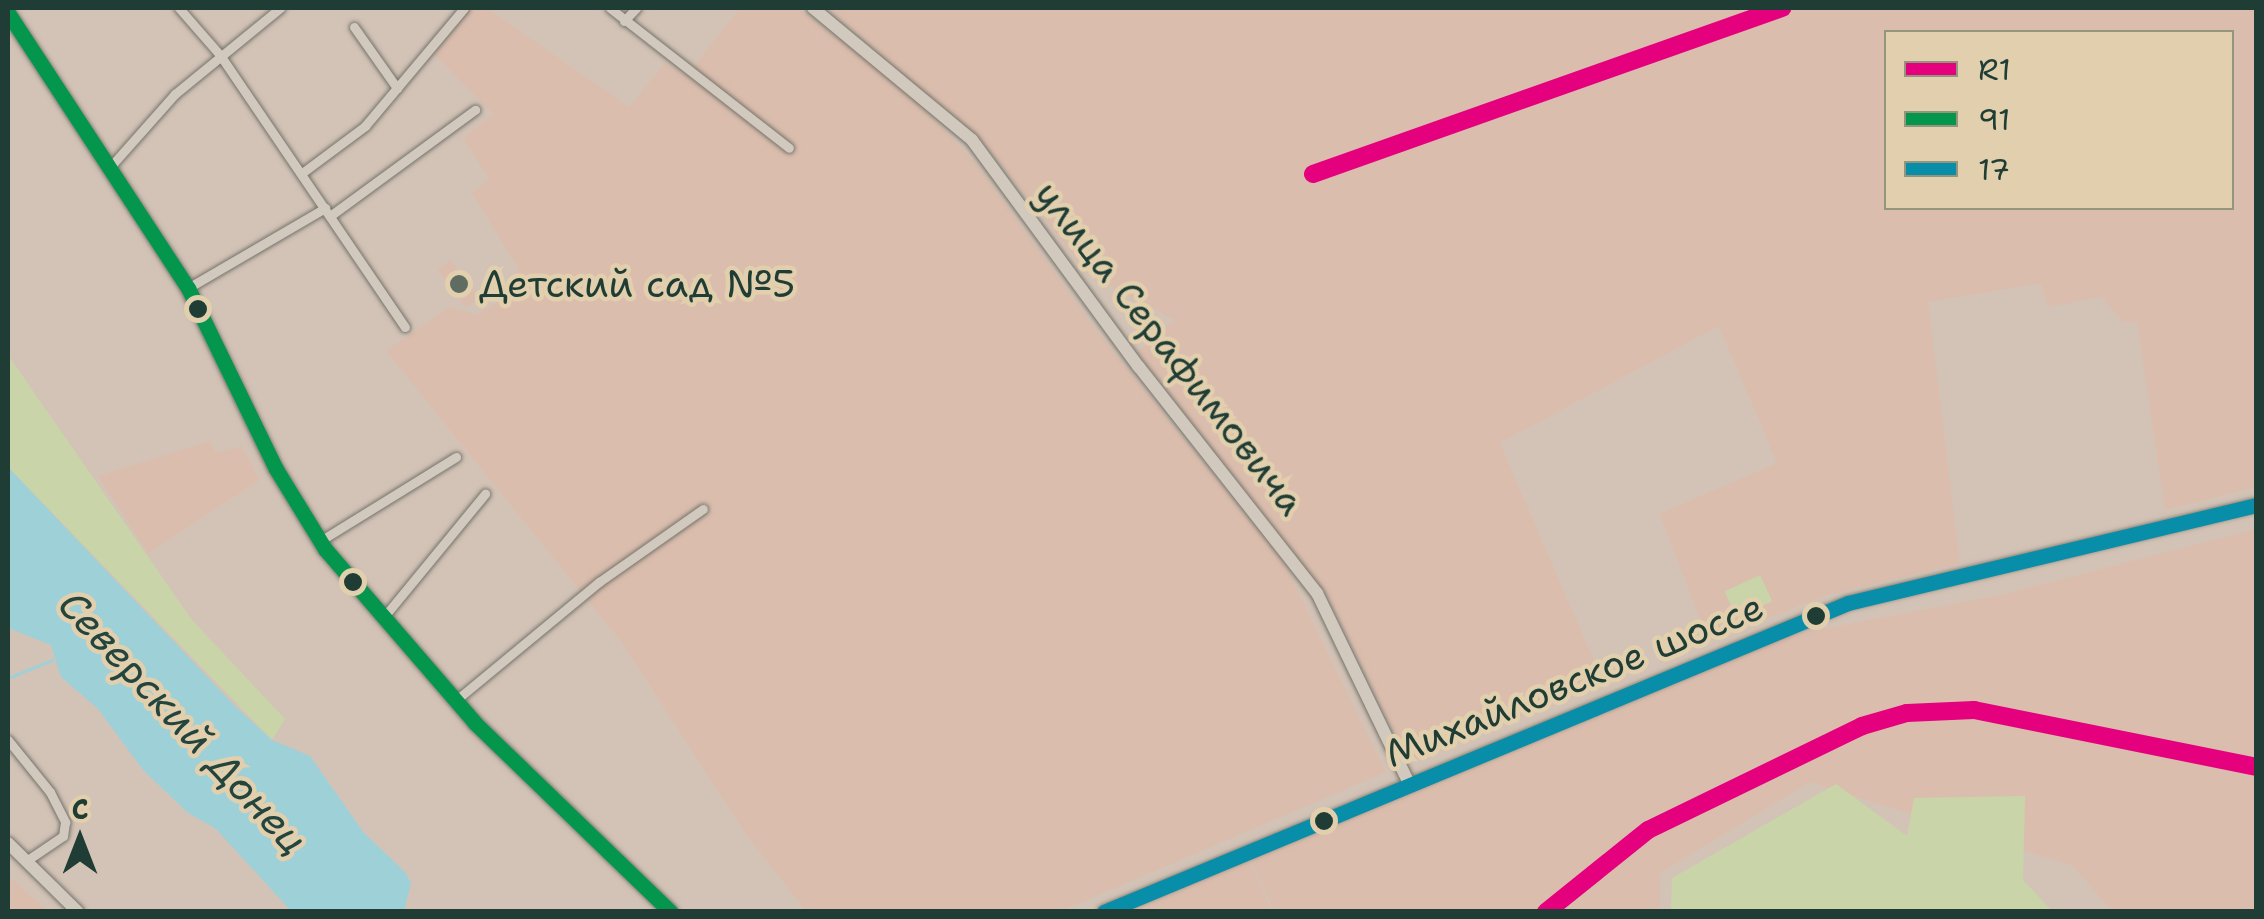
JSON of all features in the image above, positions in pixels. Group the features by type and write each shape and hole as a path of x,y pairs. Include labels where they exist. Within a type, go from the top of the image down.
{"main road":[{"name":"улица Серафимовича","path":"814,8 972,140 1138,368 1317,592 1408,781"},
{"path":"8,12 188,288 276,469 320,541 456,701 670,912"},
{"name":"Михайловское шоссе","path":"1104,912 1408,781 1848,603 2256,505"},
{"path":"8,843 78,912"}],"street":[{"path":"179,8 220,54 405,328"},
{"path":"111,166 220,54 280,8"},
{"path":"302,173 365,126 464,8"},
{"path":"610,8 789,148"},
{"path":"624,21 636,8"},
{"path":"354,28 397,88"},
{"path":"188,288 328,212 475,110"},
{"path":"320,541 456,457"},
{"path":"383,618 485,494"},
{"path":"456,701 598,582 703,509"},
{"path":"8,740 50,792 66,822 63,836 26,862"}],"shaded area":[{"path":"468,8 487,8 629,107 665,63 686,76 740,8 798,8 904,88 976,164 1098,333 1282,559 1386,772 1061,911 806,911 747,836 620,640 386,351 449,307 477,315 507,296 518,268 472,193 489,179 463,138 493,114 434,54"},
{"path":"827,8 2256,8 2256,487 2165,510 2137,322 2123,322 2101,297 2048,307 2041,283 1928,302 1960,563 1827,595 1709,641 1659,514 1777,463 1719,326 1500,443 1604,684 1409,762 1326,594 1137,352 1175,320 1090,276 987,147"},
{"name":"Детский сад №5","path":"450,260 479,298 466,308 437,270"},
{"path":"210,441 216,453 241,446 260,480 148,553 98,476"},
{"path":"2256,529 2256,911 2112,911 2073,866 1810,782 1660,873 1660,911 1274,911 1250,858 1786,636 2004,594"},
{"path":"1248,858 1272,911 1125,912"},
{"path":"8,876 48,911 8,911"}],"green space":[{"path":"8,355 192,620 285,719 272,740 8,467"},
{"path":"1760,575 1772,601 1737,618 1725,591"},
{"path":"1836,784 1907,836 1914,798 2025,796 2023,880 2052,911 1671,911 1672,878"}],"water":[{"name":"Северский Донец","path":"8,467 235,706 272,740 310,756 364,833 405,872 411,883 404,911 291,911 215,828 188,813 143,770 98,709 61,677 51,645 8,628"}],"waterway":[{"path":"8,678 52,660"}],"transit line":[{"name":"R1","path":"1313,174 1783,8"},
{"name":"91","path":"8,13 188,288 276,469 325,549 475,723 671,912"},
{"name":"17","path":"1104,912 1848,603 2256,505"},
{"name":"R1","path":"1546,912 1648,830 1862,726 1907,713 1974,710 2256,767"}],"place":[{"name":"Детский сад №5","path":"459,284"}]}
